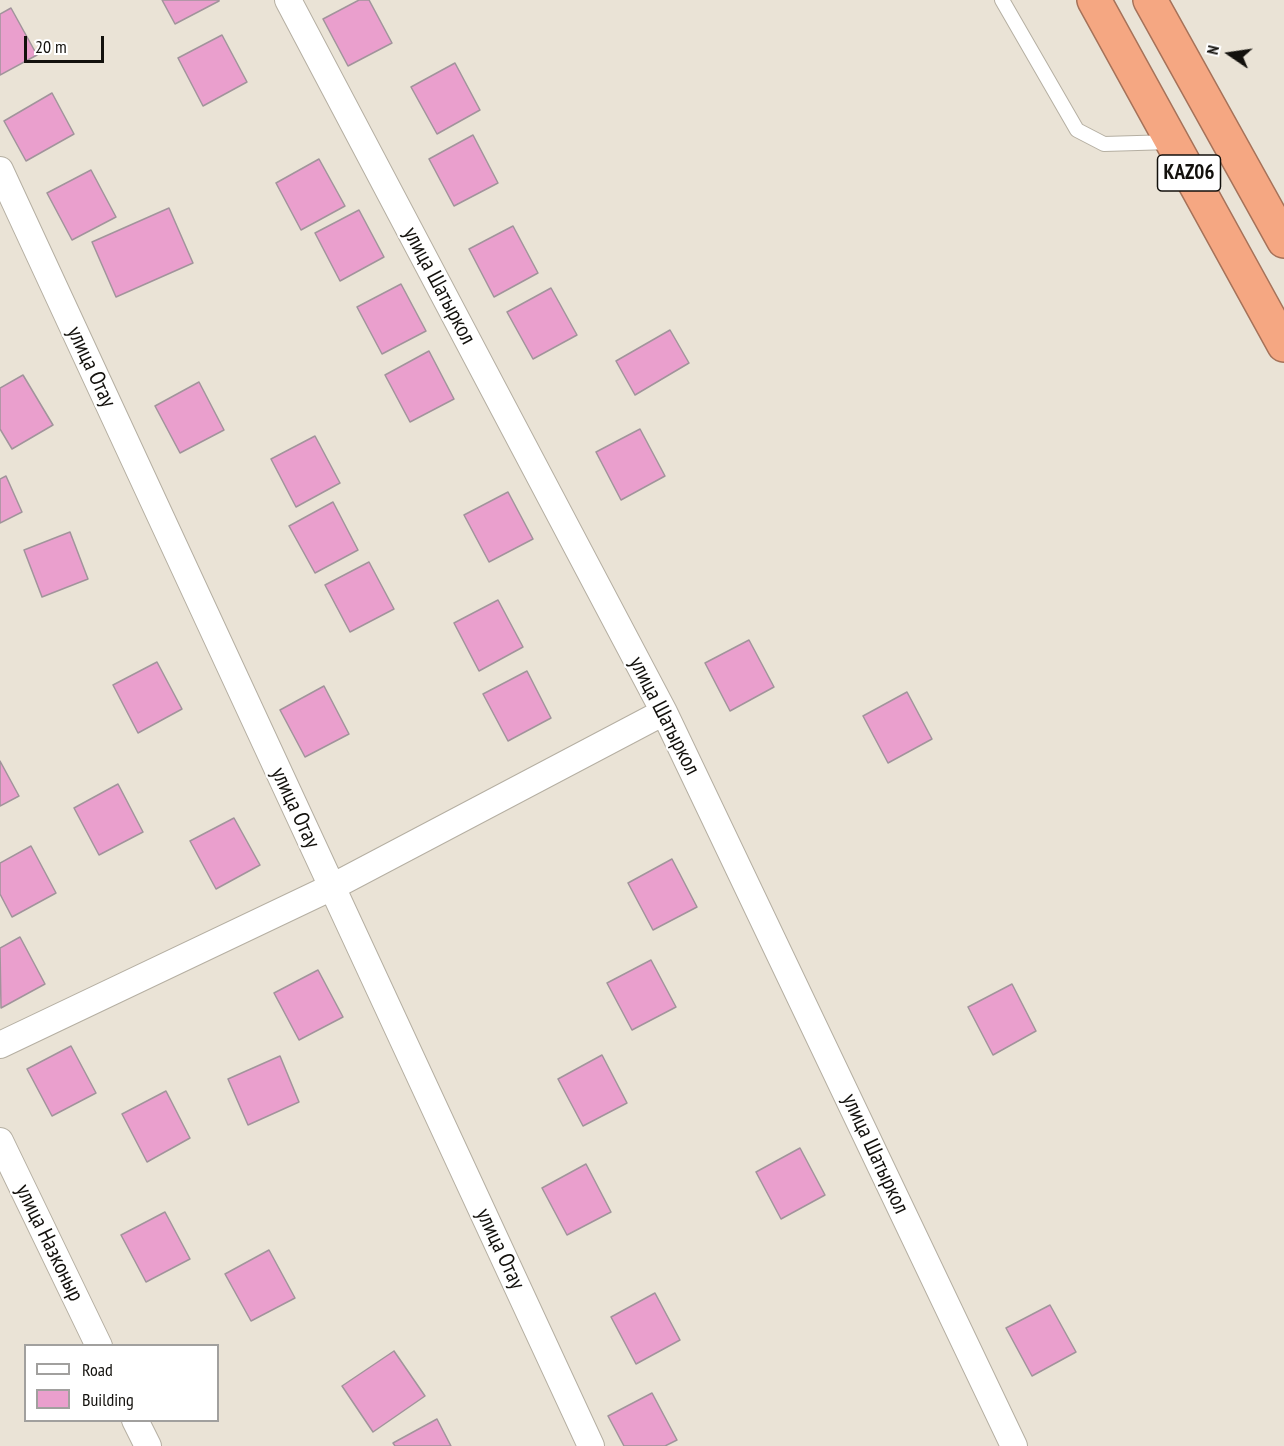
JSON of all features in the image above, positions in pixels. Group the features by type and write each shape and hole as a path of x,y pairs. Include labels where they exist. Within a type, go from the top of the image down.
{"highway":[{"name":"KАZ06","path":"1094,0 1284,345"},
{"name":"KАZ06","path":"1150,0 1284,241"}],"street":[{"name":"улица Шатыркол","path":"288,0 664,712 1014,1446"},
{"name":"улица Отау","path":"0,170 591,1446"},
{"path":"0,1045 332,887 664,712"},
{"name":"улица Назконыр","path":"0,1142 98,1344"},
{"path":"136,1422 148,1446"}],"lane":[{"path":"1002,0 1077,130 1104,144 1172,142"}],"building":[{"path":"162,0 219,0 219,1 175,24"},
{"path":"359,0 369,0 392,43 348,66 323,19"},
{"path":"11,8 37,55 0,75 0,14"},
{"path":"222,35 247,82 203,106 178,58"},
{"path":"455,63 480,110 437,134 411,87"},
{"path":"52,93 74,134 26,161 4,121"},
{"path":"473,135 498,183 454,206 429,159"},
{"path":"319,159 345,206 301,230 276,183"},
{"path":"91,170 116,217 72,240 47,193"},
{"path":"169,208 193,263 116,297 92,242"},
{"path":"359,210 384,257 340,281 315,233"},
{"path":"513,226 538,273 494,297 469,249"},
{"path":"401,284 426,331 382,354 357,307"},
{"path":"551,288 577,335 533,359 507,312"},
{"path":"670,330 689,363 635,395 616,361"},
{"path":"429,351 454,399 410,422 385,375"},
{"path":"23,375 53,425 12,449 0,429 0,388"},
{"path":"199,382 224,430 180,453 155,406"},
{"path":"640,429 665,476 621,500 596,452"},
{"path":"315,436 340,483 296,507 271,459"},
{"path":"6,476 22,512 0,523 0,479"},
{"path":"508,492 533,539 489,562 464,515"},
{"path":"333,502 358,550 315,573 289,526"},
{"path":"70,532 88,579 42,597 24,550"},
{"path":"369,562 394,609 350,632 325,585"},
{"path":"498,600 523,647 479,671 454,623"},
{"path":"749,640 774,687 730,711 705,663"},
{"path":"157,662 182,709 138,733 113,685"},
{"path":"527,671 551,718 508,741 483,694"},
{"path":"324,686 349,734 305,757 280,710"},
{"path":"907,692 932,739 888,763 863,716"},
{"path":"0,761 19,796 0,806"},
{"path":"118,784 143,832 99,855 74,808"},
{"path":"234,818 260,865 216,889 190,841"},
{"path":"31,846 56,893 12,917 0,894 0,863"},
{"path":"672,859 697,907 653,930 628,883"},
{"path":"20,937 45,984 1,1008 0,948"},
{"path":"651,960 676,1007 632,1030 607,983"},
{"path":"318,970 343,1017 299,1040 274,993"},
{"path":"1012,984 1036,1031 993,1055 968,1007"},
{"path":"71,1046 96,1093 52,1116 27,1069"},
{"path":"602,1055 627,1103 583,1126 558,1079"},
{"path":"280,1056 299,1102 248,1125 228,1079"},
{"path":"166,1091 190,1138 147,1162 122,1114"},
{"path":"800,1148 825,1195 781,1219 756,1172"},
{"path":"586,1164 611,1212 567,1235 542,1188"},
{"path":"165,1212 190,1259 146,1282 121,1235"},
{"path":"269,1250 295,1298 251,1321 225,1274"},
{"path":"655,1293 680,1340 636,1364 611,1317"},
{"path":"1050,1305 1076,1352 1032,1376 1006,1328"},
{"path":"394,1351 425,1396 373,1432 342,1386"},
{"path":"652,1393 677,1440 665,1446 624,1446 608,1416"},
{"path":"437,1419 451,1446 395,1446 393,1443"}]}
